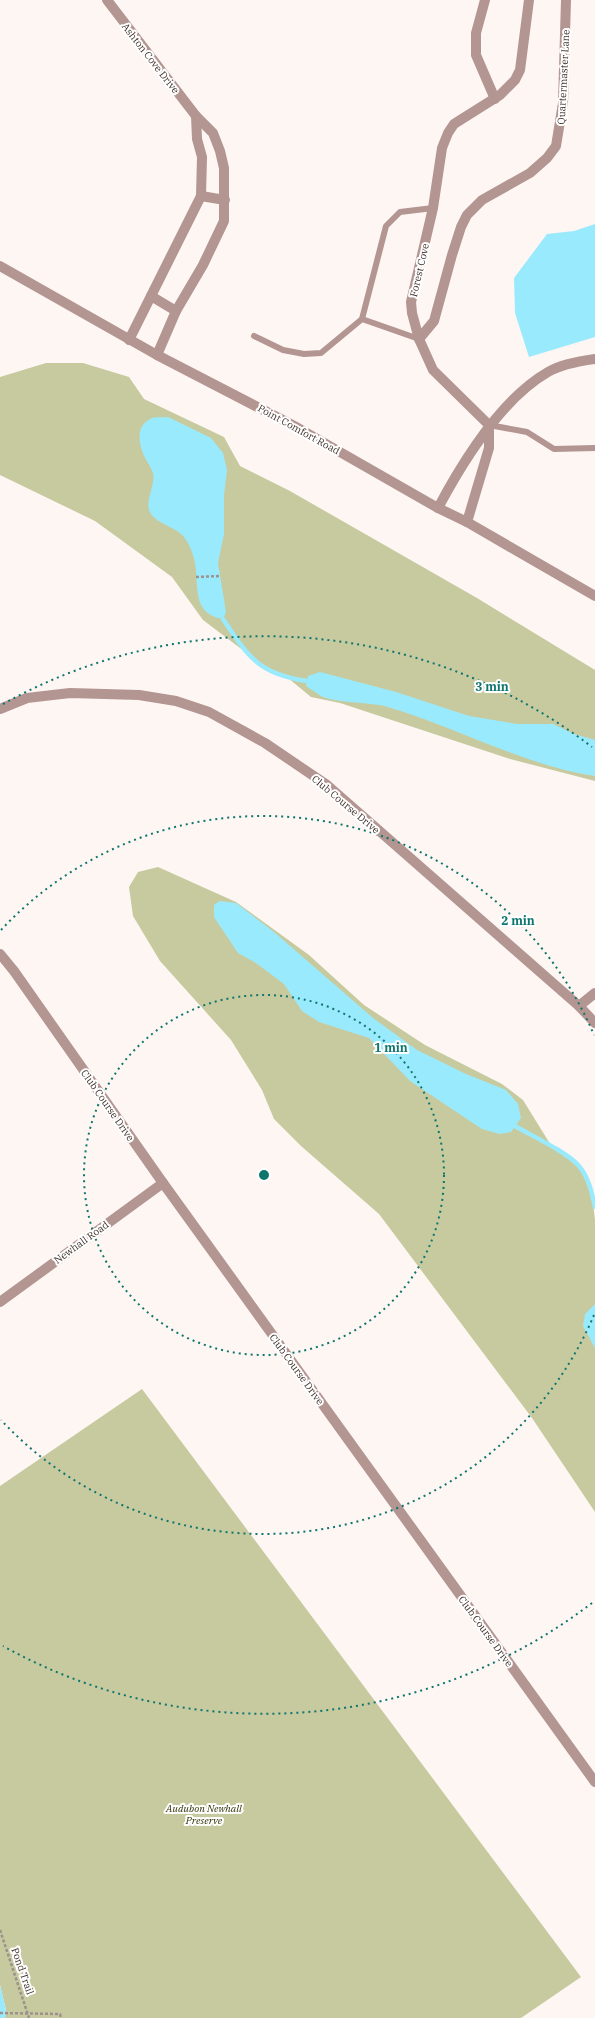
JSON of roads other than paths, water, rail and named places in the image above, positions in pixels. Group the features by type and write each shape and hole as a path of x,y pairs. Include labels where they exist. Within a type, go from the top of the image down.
{"street":[{"name":"Ashton Cove Drive","path":"107,0 196,116 213,133 220,151 224,168 225,214 221,229 203,265 176,311 157,355"},
{"path":"485,0 476,33 476,55 495,99"},
{"name":"Forest Cove","path":"489,425 433,370 419,339 412,313 412,302 433,208 442,148 448,133 454,124 495,99 508,88 520,70 529,0"},
{"name":"Quartermaster Lane","path":"419,339 434,321 453,252 461,227 467,215 482,200 530,174 556,146 563,103 566,0"},
{"path":"129,340 201,196 202,157 197,139 196,116"},
{"path":"201,196 225,200"},
{"name":"Point Comfort Road","path":"0,266 129,340 298,428 438,508 467,522 595,596"},
{"path":"151,296 176,311"},
{"path":"438,508 454,478 489,425 533,382 549,371 562,366 595,359"},
{"path":"467,522 489,448 489,425"},
{"name":"Club Course Drive","path":"0,709 27,698 70,693 139,695 176,701 209,712 265,743 326,785 579,1006 595,1023"},
{"name":"Club Course Drive","path":"0,954 14,971 163,1183 595,1782"},
{"path":"579,1006 595,993"},
{"name":"Newhall Road","path":"0,1302 163,1183"}],"lane":[{"path":"254,336 283,350 304,354 321,353 362,320 386,226 400,212 433,208"},
{"path":"362,320 419,339"},
{"path":"489,425 527,432 554,449 595,448"}],"water":[{"path":"595,224 595,337 529,357 515,313 514,278 547,234 574,231"},
{"path":"168,417 211,438 223,453 227,470 224,495 224,534 218,563 226,612 223,619 206,612 202,606 197,590 195,561 185,538 176,530 160,522 151,514 149,510 148,505 153,483 153,473 142,451 140,431 145,422 150,419"},
{"path":"320,672 396,692 469,716 517,724 553,724 574,734 595,740 595,776 568,771 541,763 411,714 384,706 334,700 321,696 306,686 308,676"},
{"path":"220,901 236,903 274,932 373,1018 417,1050 466,1074 506,1090 518,1104 521,1118 511,1132 500,1134 482,1129 410,1081 369,1038 319,1022 302,1011 284,984 256,963 238,953 214,917 214,905"},
{"path":"595,1304 595,1348 583,1326 585,1314"},
{"path":"0,1985 6,2010 5,2018 0,2018"}],"waterway":[{"path":"223,619 248,654 266,669 277,674 307,681"},
{"path":"515,1126 558,1150 579,1166 588,1181 595,1207"}],"park label":[{"name":"Audubon Newhall Preserve","path":"204,1814"}]}
